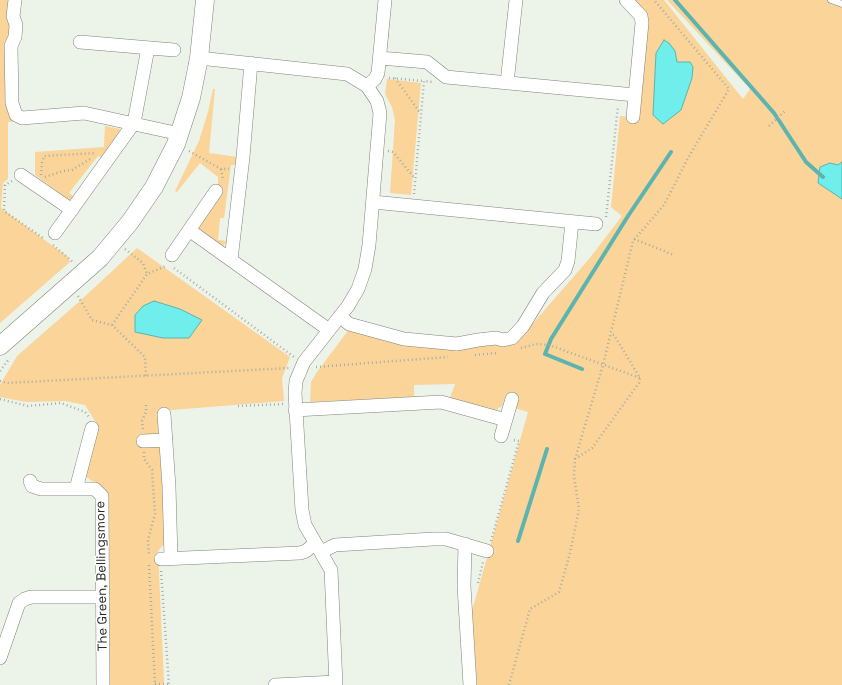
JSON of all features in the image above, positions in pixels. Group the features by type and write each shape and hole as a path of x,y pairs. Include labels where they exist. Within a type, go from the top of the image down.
{"street":[{"path":"15,0 13,16 16,25 15,37 11,46 12,103 16,115 22,118 84,113 134,123 178,139"},
{"path":"0,346 69,286 76,266 115,241 154,187 178,139 190,98 199,58 205,0"},
{"path":"371,83 378,73 385,0"},
{"path":"508,83 516,0"},
{"path":"626,0 641,16 642,23 632,117"},
{"path":"80,42 174,50"},
{"path":"55,233 134,123 148,48"},
{"path":"199,58 338,72 348,74 371,83"},
{"path":"380,58 427,62 440,74 446,77 635,95"},
{"path":"231,260 242,170 251,63"},
{"path":"275,685 336,683 331,570 305,525 302,510 295,407 296,368 340,316 358,289 365,269 378,150 380,113 371,83"},
{"path":"21,175 72,210"},
{"path":"170,259 216,191"},
{"path":"373,202 596,224"},
{"path":"340,316 349,324 404,339 457,344 496,338 503,340 512,338 522,326 543,293 566,270 572,222"},
{"path":"189,230 329,330"},
{"path":"501,436 512,399"},
{"path":"295,407 441,402 506,420"},
{"path":"164,414 166,440 166,559 300,553 335,545 426,539 446,539 487,551"},
{"path":"76,489 92,428"},
{"path":"143,441 166,440"},
{"name":"The Green, Bellingsmore","path":"30,481 32,486 41,490 95,489 102,496 103,685"},
{"path":"465,544 464,586 470,685"},
{"path":"1,652 19,603 25,599 31,597 103,597"}],"lane":[{"path":"831,0 842,4"}],"path":[{"path":"509,685 530,609 559,592 570,554 579,509 574,476 575,459 603,365 634,239 664,205 688,158 729,89 654,0"},
{"path":"371,83 381,84 386,77 433,82 440,74"},
{"path":"395,78 419,111 422,112"},
{"path":"413,206 424,81"},
{"path":"596,224 597,216 607,217 620,93"},
{"path":"769,126 786,111"},
{"path":"178,139 221,169 242,170"},
{"path":"378,150 393,152 413,176 416,177"},
{"path":"98,153 83,165 72,170 54,173 42,179 42,163 44,156 98,153"},
{"path":"21,175 5,185 4,211 65,254 76,266"},
{"path":"634,239 674,255"},
{"path":"115,241 143,263 147,274"},
{"path":"112,325 147,274 166,266 170,259 296,359 296,368"},
{"path":"69,286 80,299 92,320 112,325 145,357 146,376"},
{"path":"575,459 592,448 639,383 640,378 614,335 610,334"},
{"path":"516,350 536,344 549,345 640,378"},
{"path":"472,355 502,352"},
{"path":"0,381 7,383 296,368 449,357"},
{"path":"0,399 28,406 61,403 85,412 95,423 92,428"},
{"path":"146,403 146,412 142,421 144,459 152,470 155,514 148,540 155,685 169,684 166,559"},
{"path":"238,406 295,407"},
{"path":"477,586 519,441 501,436"}],"shaded area":[{"path":"0,0 12,0 15,27 9,67 21,121 8,122 8,179 3,183 1,208 68,257 70,262 0,323"},
{"path":"633,0 664,0 743,99 750,89 667,0 842,0 842,685 477,685 472,611 528,412 515,408 518,398 506,395 502,406 496,410 450,398 455,384 414,385 414,397 310,402 311,382 350,328 455,350 511,342 522,336 589,259 622,216 611,207 620,116 637,117 648,19"},
{"path":"387,79 421,83 411,195 390,193 395,120 392,107 385,94"},
{"path":"213,89 215,89 209,153 238,157 236,165 231,165 224,218 220,218 218,240 228,241 224,245 220,246 197,227 218,190 218,177 200,163 177,192 175,191 199,141"},
{"path":"105,126 120,129 120,133 103,158 98,156 69,193 75,198 69,200 35,175 35,152 104,147"},
{"path":"137,248 290,357 282,378 284,401 159,411 165,543 158,551 164,681 163,685 110,685 109,500 102,488 85,476 98,426 85,405 65,401 26,402 0,397 0,385 17,356 80,301"}],"water":[{"path":"664,40 669,43 675,51 677,62 690,62 693,67 692,78 681,110 663,124 653,115 656,53"},
{"path":"842,162 842,199 818,183 820,167 830,163 838,165"},
{"path":"154,301 180,309 202,320 189,338 163,338 135,332 135,315 143,306"}],"waterway":[{"path":"675,0 774,113 806,162 823,177"},
{"path":"582,369 545,354 551,339 628,216 671,152"},
{"path":"518,541 547,449"}]}
